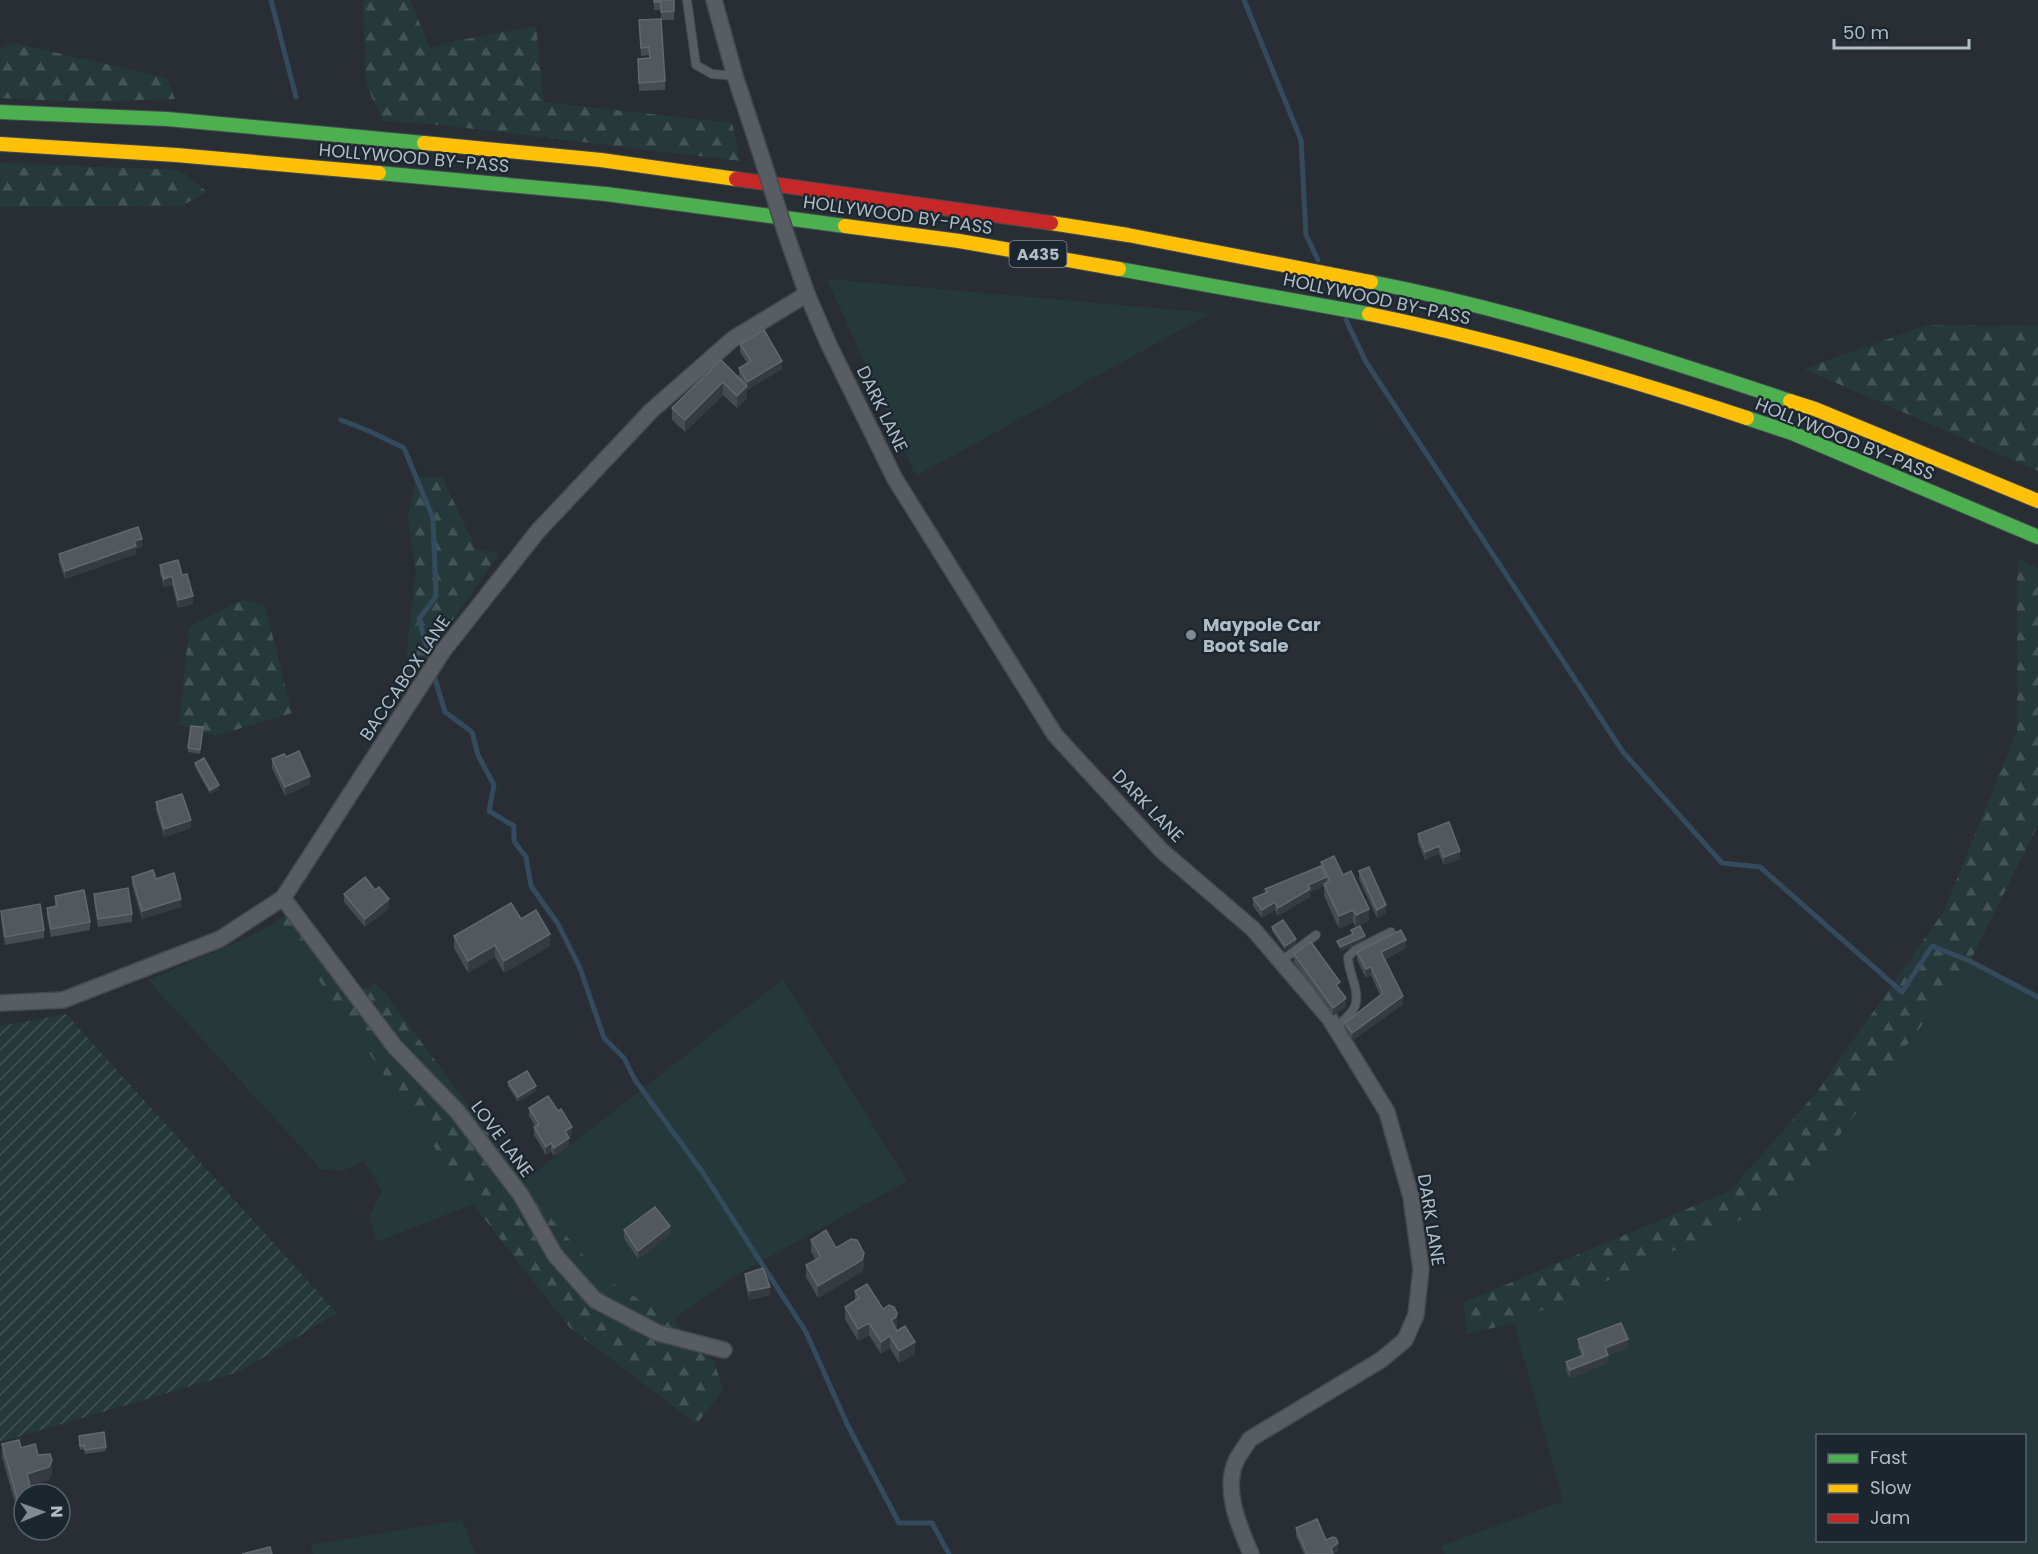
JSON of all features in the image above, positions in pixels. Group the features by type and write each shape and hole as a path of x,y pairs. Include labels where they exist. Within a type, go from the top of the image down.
{"highway":[{"name":"HOLLYWOOD BY-PASS","path":"0,112 167,119 601,160 1128,235 1297,267 1423,292 1551,325 1677,363 1815,409 2038,501"},
{"name":"HOLLYWOOD BY-PASS","path":"0,144 176,155 606,194 958,241 1121,268 1419,324 1532,352 1668,392 1792,433 2038,537"}],"street":[{"name":"DARK LANE","path":"714,0 735,76 807,294 829,345 896,479 1055,735 1162,851 1253,929 1330,1019 1387,1112 1411,1197 1421,1269 1416,1315 1405,1340 1381,1360 1250,1439 1236,1460 1231,1482 1235,1511 1251,1554"},
{"name":"BACCABOX LANE","path":"0,1003 63,1000 220,939 283,898 443,651 538,531 651,411 708,360 733,339 807,294"},
{"name":"LOVE LANE","path":"283,898 395,1047 457,1111 521,1195 555,1255 595,1300 658,1333 724,1350"}],"lane":[{"path":"687,0 696,65 712,74 735,76"},
{"path":"1336,1028 1353,1010 1356,1001 1348,957 1354,950 1390,932"},
{"path":"1281,961 1316,935"}],"green space":[{"path":"365,0 410,0 430,48 536,26 544,102 732,123 740,161 441,125 383,121 366,84 363,6"},
{"path":"14,43 167,78 175,99 81,102 0,98 0,49"},
{"path":"0,163 178,170 207,192 181,206 0,207"},
{"path":"827,279 1211,313 916,476"},
{"path":"1927,325 2038,326 2038,471 1804,369"},
{"path":"416,477 442,477 476,549 499,554 402,692 416,572 408,517"},
{"path":"2017,559 2038,568 2038,825 1970,961 1794,1196 1514,1323 1466,1334 1464,1302 1730,1191 1817,1092 1944,911 2017,731"},
{"path":"243,600 265,606 292,713 215,736 179,725 189,627"},
{"path":"291,908 355,993 375,983 386,994 553,1221 604,1278 673,1320 714,1362 723,1389 697,1424 570,1328 473,1204 278,921"},
{"path":"278,921 473,1204 377,1242 369,1217 382,1190 364,1161 343,1171 321,1169 148,980 247,938"},
{"path":"1970,961 2038,997 2038,1554 1445,1554 1441,1546 1563,1501 1514,1323 1794,1196"},
{"path":"783,979 907,1181 731,1278 673,1320 604,1278 553,1221 523,1182"},
{"path":"66,1014 337,1313 239,1372 0,1442 0,1025"},
{"path":"462,1520 476,1554 313,1554 311,1545"}],"building":[{"path":"654,0 674,0 674,11 661,12 661,2 654,2"},
{"path":"661,19 665,81 639,83 638,59 650,58 649,47 641,48 639,20"},
{"path":"764,330 782,361 747,382 739,368 751,361 740,344"},
{"path":"721,360 747,386 737,396 723,382 685,420 672,408"},
{"path":"138,527 142,539 134,541 136,546 65,571 59,554"},
{"path":"178,560 182,575 187,574 193,596 178,600 172,576 164,579 160,565"},
{"path":"191,726 203,727 200,750 188,748"},
{"path":"299,751 310,776 285,787 272,759 284,754 286,757"},
{"path":"204,758 219,785 210,790 195,763"},
{"path":"182,794 191,820 164,829 156,802"},
{"path":"1449,822 1460,851 1444,857 1439,846 1425,852 1418,834"},
{"path":"1334,856 1343,875 1351,871 1369,909 1356,915 1353,910 1339,916 1324,884 1330,881 1321,862"},
{"path":"1321,866 1326,877 1308,885 1310,889 1278,908 1275,902 1262,910 1253,898 1268,892 1265,889"},
{"path":"1369,867 1386,905 1377,910 1359,871"},
{"path":"153,870 156,879 174,873 181,899 142,911 132,877"},
{"path":"365,877 375,890 379,887 389,899 365,919 344,894"},
{"path":"128,888 132,914 98,919 94,894"},
{"path":"84,890 90,922 51,929 47,908 57,906 55,896"},
{"path":"511,903 521,919 536,910 550,934 504,961 495,945 468,961 454,936"},
{"path":"40,904 44,930 5,937 1,911"},
{"path":"1283,920 1296,939 1285,946 1272,927"},
{"path":"1360,926 1365,936 1340,947 1337,941 1353,934 1351,930"},
{"path":"1401,930 1406,940 1381,952 1403,996 1352,1033 1345,1023 1383,993 1371,967 1366,969 1357,952"},
{"path":"1311,942 1340,982 1336,985 1346,998 1333,1008 1294,954"},
{"path":"527,1071 536,1086 518,1097 508,1082"},
{"path":"548,1096 558,1111 561,1109 572,1127 565,1131 569,1138 554,1148 551,1143 546,1147 534,1127 539,1124 529,1108"},
{"path":"655,1207 670,1226 638,1251 624,1230"},
{"path":"826,1230 836,1248 851,1239 857,1240 864,1253 862,1260 818,1286 806,1265 821,1257 811,1240"},
{"path":"763,1268 770,1287 749,1291 745,1274"},
{"path":"867,1284 883,1309 889,1305 894,1307 897,1313 896,1317 891,1320 897,1331 905,1326 915,1342 899,1351 890,1336 881,1342 869,1323 858,1329 845,1307 859,1298 855,1291"},
{"path":"1621,1323 1628,1339 1605,1348 1608,1355 1570,1370 1566,1362 1584,1355 1578,1339"},
{"path":"104,1432 106,1447 85,1450 84,1445 80,1446 79,1436"},
{"path":"19,1440 21,1448 35,1444 38,1455 50,1454 52,1460 49,1467 27,1474 29,1482 13,1482 2,1444"},
{"path":"1317,1519 1326,1540 1336,1538 1338,1543 1331,1548 1333,1554 1307,1554 1296,1528"},
{"path":"270,1547 272,1554 242,1554"}],"waterway":[{"path":"271,0 296,97"},
{"path":"1244,0 1301,140 1306,235 1318,260"},
{"path":"1346,320 1366,362 1623,752 1722,863 1760,867 1902,992 1932,946 1970,961 2038,997"},
{"path":"341,420 404,448 433,518 436,596 419,619 431,663"},
{"path":"433,672 445,712 472,732 478,755 494,785 489,811 514,826 514,841 526,857 531,886 558,924 580,968 604,1038 624,1058 635,1080 703,1173 806,1332 848,1426 899,1523 932,1523 949,1554"}],"traffic: fast":[{"path":"0,112 167,119 424,143"},
{"path":"379,173 606,194 845,226"},
{"path":"1119,269 1369,314"},
{"path":"1371,282 1530,320 1790,401"},
{"path":"1747,418 1792,433 2038,537"}],"traffic: slow":[{"path":"424,143 601,160 736,179"},
{"path":"0,144 176,155 379,173"},
{"path":"1051,223 1128,235 1371,282"},
{"path":"845,226 959,241 1119,269"},
{"path":"1369,314 1465,335 1559,360 1747,418"},
{"path":"1790,401 1815,409 2038,501"}],"traffic: jam":[{"path":"736,179 1051,223"}],"place":[{"name":"Maypole Car Boot Sale","path":"1191,635"}]}
